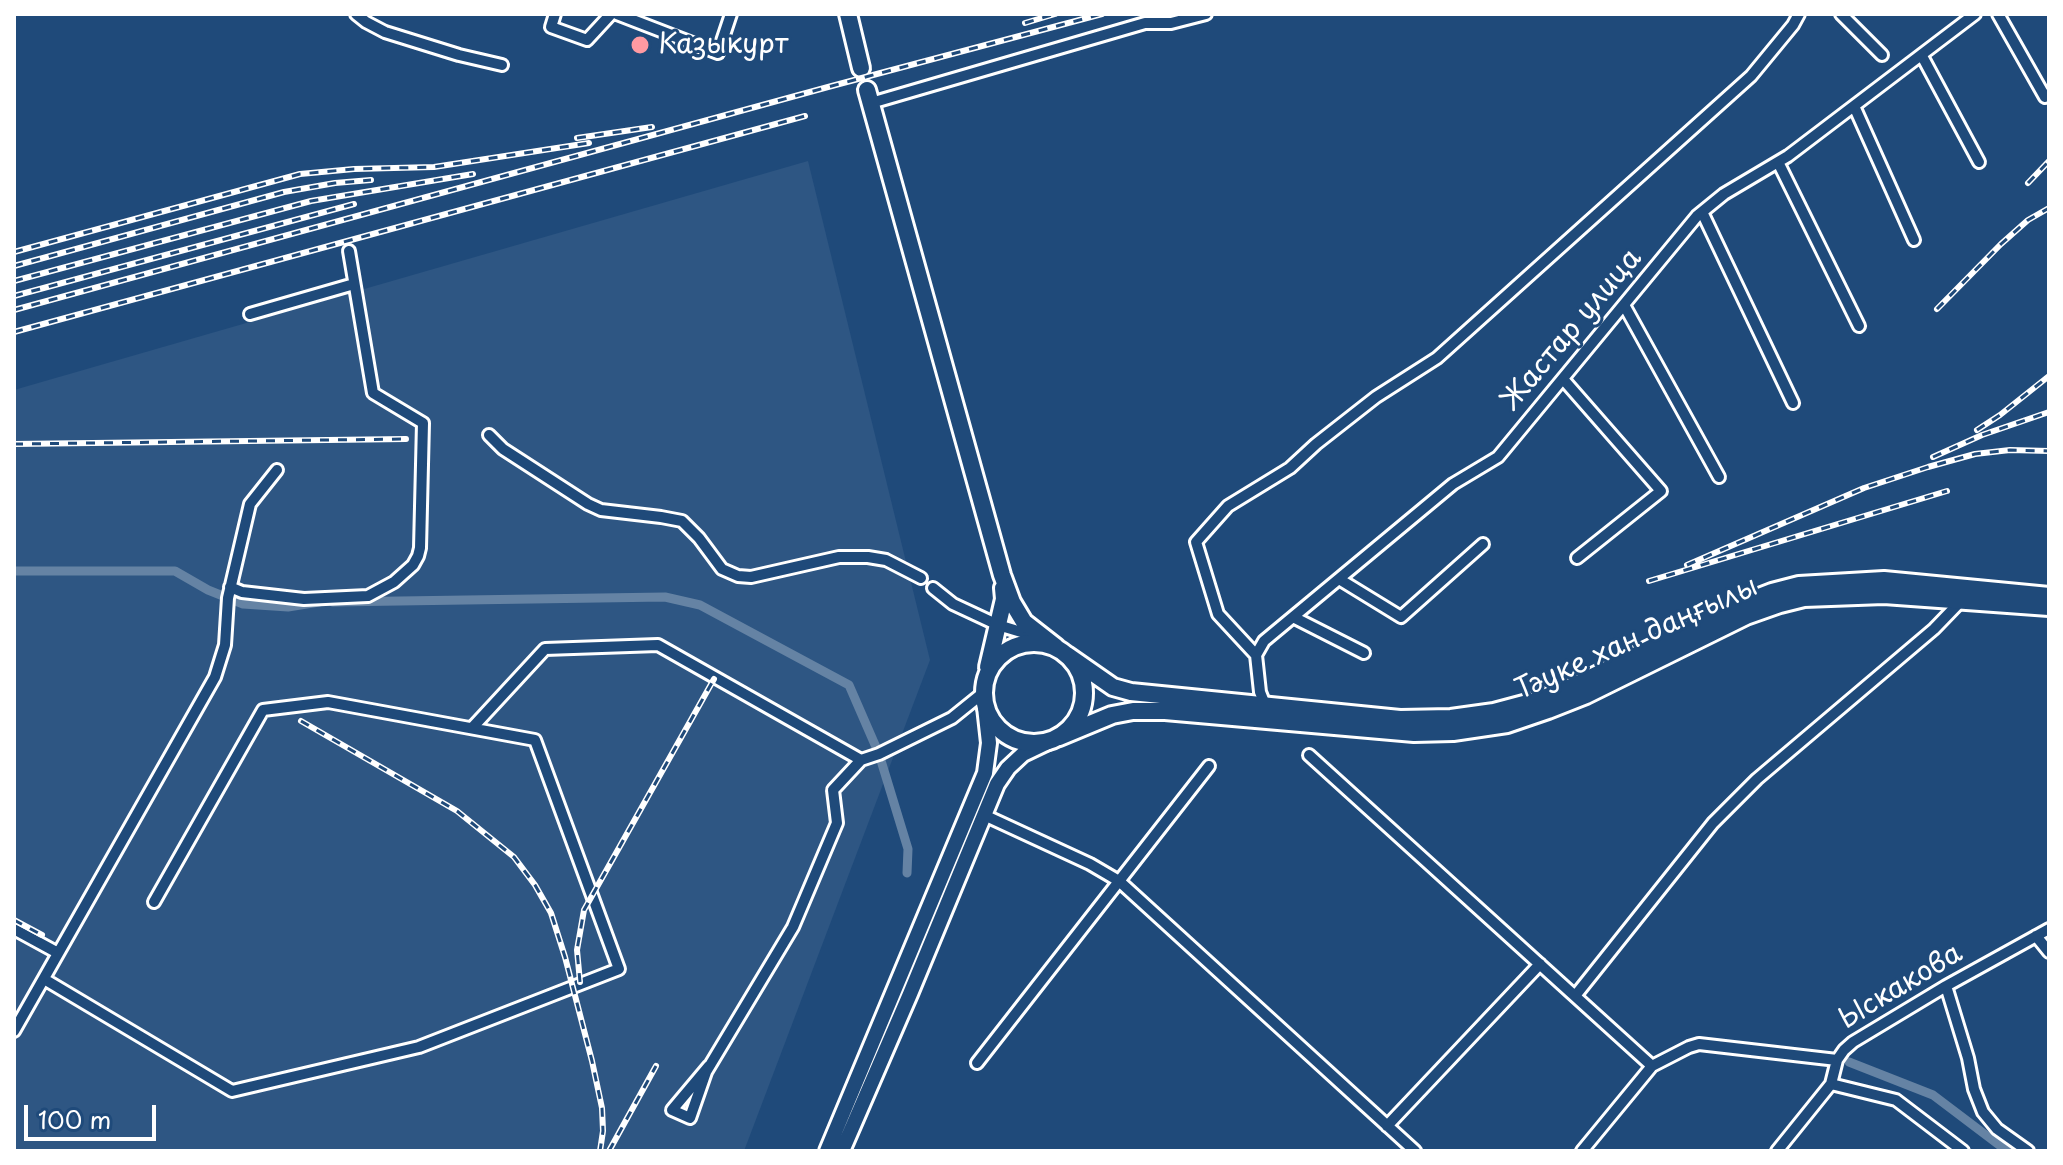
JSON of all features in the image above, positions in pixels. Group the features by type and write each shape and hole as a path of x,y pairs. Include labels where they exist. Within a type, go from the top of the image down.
{"main road":[{"path":"848,14 861,68"},
{"path":"827,1151 985,773 989,743 985,692 1004,599 1002,575 869,97"},
{"name":"Тәуке хан даңғылы","path":"1002,575 1024,622 1056,649 1113,687 1165,703 1414,733 1453,732 1507,724 1586,695 1723,627 1780,604 1804,598 1884,588 1961,601 2045,601"},
{"name":"Тәуке хан даңғылы","path":"1054,740 1112,715 1165,703 1266,707 1400,719 1451,718 1494,712 1539,700 1576,685 1736,606 1799,585 1884,588 2045,601"},
{"path":"842,1151 997,784 1023,754 1054,740 1074,725 1083,707 1084,688 1079,670 1056,649 1039,643 1022,644 1006,651 994,662 985,692 994,724 1009,738 1028,744 1054,740"}],"street":[{"path":"356,14 385,32 502,65"},
{"path":"555,14 551,27 587,40 614,14 718,53 731,14"},
{"path":"869,97 1145,23 1171,23 1206,14"},
{"path":"1266,707 1260,692 1256,655 1218,614 1196,542 1228,506 1290,468 1376,397 1437,358 1751,76 1799,14"},
{"path":"1841,14 1882,55"},
{"name":"Жастар улица","path":"1256,655 1264,641 1453,484 1498,457 1702,212 1724,194 1778,162 1975,14"},
{"path":"1998,14 2045,97 2049,94"},
{"path":"1922,56 1979,162"},
{"path":"1854,106 1914,240"},
{"path":"1778,162 1859,326"},
{"path":"1702,212 1793,403"},
{"path":"230,587 242,592 304,599 368,596 394,582 413,565 418,556 423,423 373,393 349,251"},
{"path":"250,314 354,284"},
{"path":"1624,305 1719,477"},
{"path":"1563,379 1661,491 1577,558"},
{"path":"489,435 503,449 601,510 682,521 722,569 738,576 751,577 839,557 868,557 886,560 921,578"},
{"path":"14,1031 215,677 225,645 230,587 250,504 277,470"},
{"path":"1339,579 1401,617 1483,544"},
{"path":"933,588 953,604 998,625 1031,635 1056,649"},
{"path":"1575,996 1713,823 1757,779 1934,629 1961,601"},
{"path":"1293,617 1364,653"},
{"path":"472,728 545,649 658,645 861,760"},
{"path":"709,1066 690,1118 672,1110 709,1066 793,927 837,823 833,790 861,760 952,718 985,692"},
{"path":"44,979 232,1091 419,1047 619,969 535,740 328,702 263,710 154,902"},
{"path":"1309,755 1652,1066"},
{"path":"977,1063 1209,766"},
{"path":"984,815 1090,864 1119,881 1415,1151"},
{"path":"14,929 58,953"},
{"name":"Ыскакова","path":"1777,1151 1831,1084 1837,1060 1853,1042 2049,929"},
{"path":"2036,936 2049,952"},
{"path":"1387,1126 1540,964"},
{"path":"1946,986 1983,1112 1997,1129 2028,1151"},
{"path":"1582,1151 1652,1066 1676,1052 1699,1044 1837,1060"},
{"path":"1831,1084 1896,1100 1963,1151"}],"shaded area":[{"path":"808,161 930,660 744,1151 14,1151 14,390"}],"waterway":[{"path":"14,571 175,571 208,590 243,604 288,607 319,602"},
{"path":"333,602 665,597 700,605 849,685 879,754 908,849 907,873"},
{"path":"1849,1062 1933,1095 2007,1151"}],"railway":[{"path":"1025,23 1055,14"},
{"path":"14,310 1102,14"},
{"path":"14,332 805,116"},
{"path":"577,138 652,127"},
{"path":"14,252 300,174 434,167 589,143"},
{"path":"2028,183 2049,161"},
{"path":"14,281 311,201 473,174"},
{"path":"14,266 284,192 371,180"},
{"path":"14,296 354,204"},
{"path":"1937,309 2001,244 2028,220 2049,208"},
{"path":"1977,430 2049,376"},
{"path":"1933,457 1982,435 2049,412"},
{"path":"14,444 406,439"},
{"path":"1687,565 1864,488 1928,467 1975,454 2010,450 2049,451"},
{"path":"1649,581 1947,491"},
{"path":"580,982 577,950 584,910 714,679"},
{"path":"301,721 457,811 514,857 535,885 551,913 592,1061 602,1108 600,1151"},
{"path":"14,920 42,935"},
{"path":"609,1151 656,1066"}],"place":[{"name":"Казыкурт","path":"640,45"}]}
